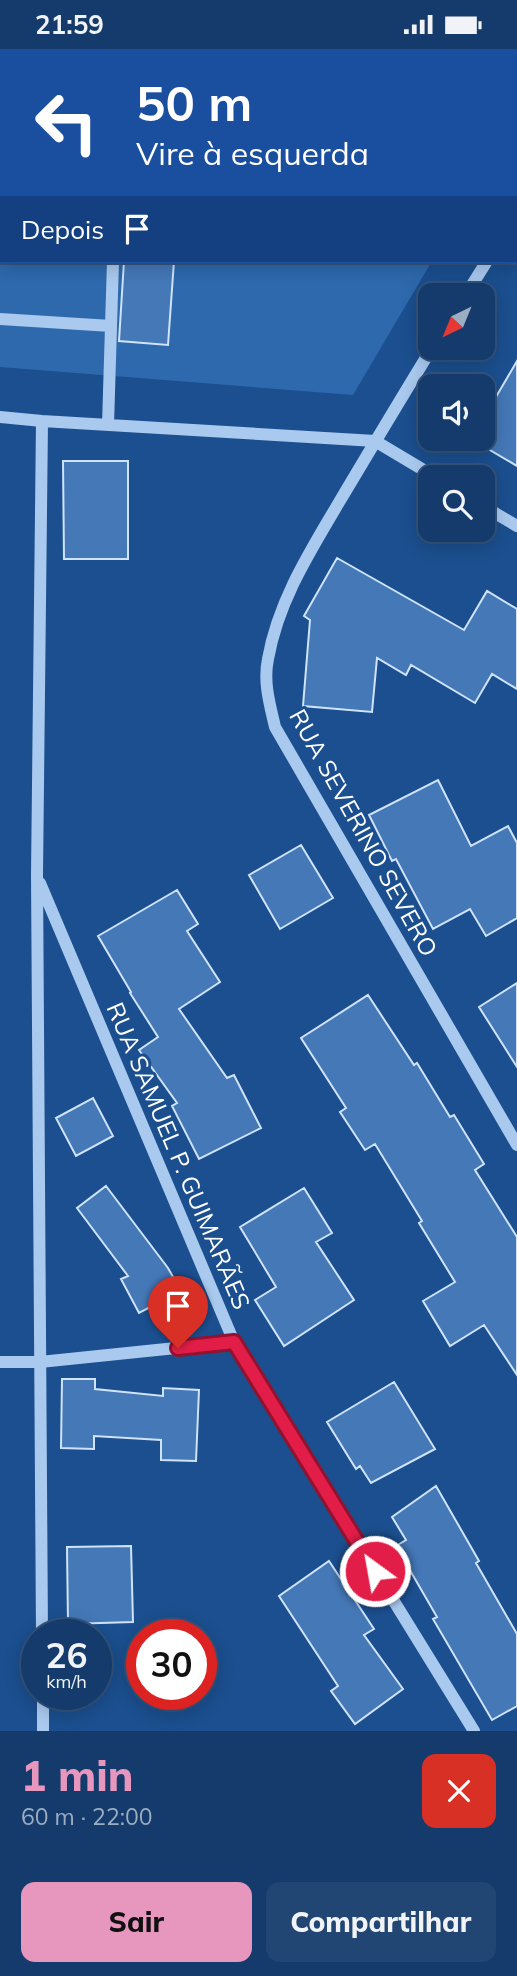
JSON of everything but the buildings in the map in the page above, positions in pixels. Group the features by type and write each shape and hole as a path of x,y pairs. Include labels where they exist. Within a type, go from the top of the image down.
{"street":[{"path":"108,425 113,263"},
{"path":"473,283 485,263"},
{"path":"0,319 111,326"},
{"name":"RUA SEVERINO SEVERO","path":"424,361 308,555 281,611 267,661 266,690 275,727 517,1145"},
{"path":"0,417 375,441 418,467"},
{"path":"42,421 37,875 42,1619"},
{"path":"495,513 517,526"},
{"name":"RUA SAMUEL P. GUIMARÃES","path":"37,875 234,1342 474,1731"},
{"path":"0,1362 40,1362 234,1342"},
{"path":"43,1710 43,1731"}],"shaded area":[{"path":"0,263 431,263 353,395 0,367"}],"route":[{"path":"178,1348 234,1342 375,1571"}]}
